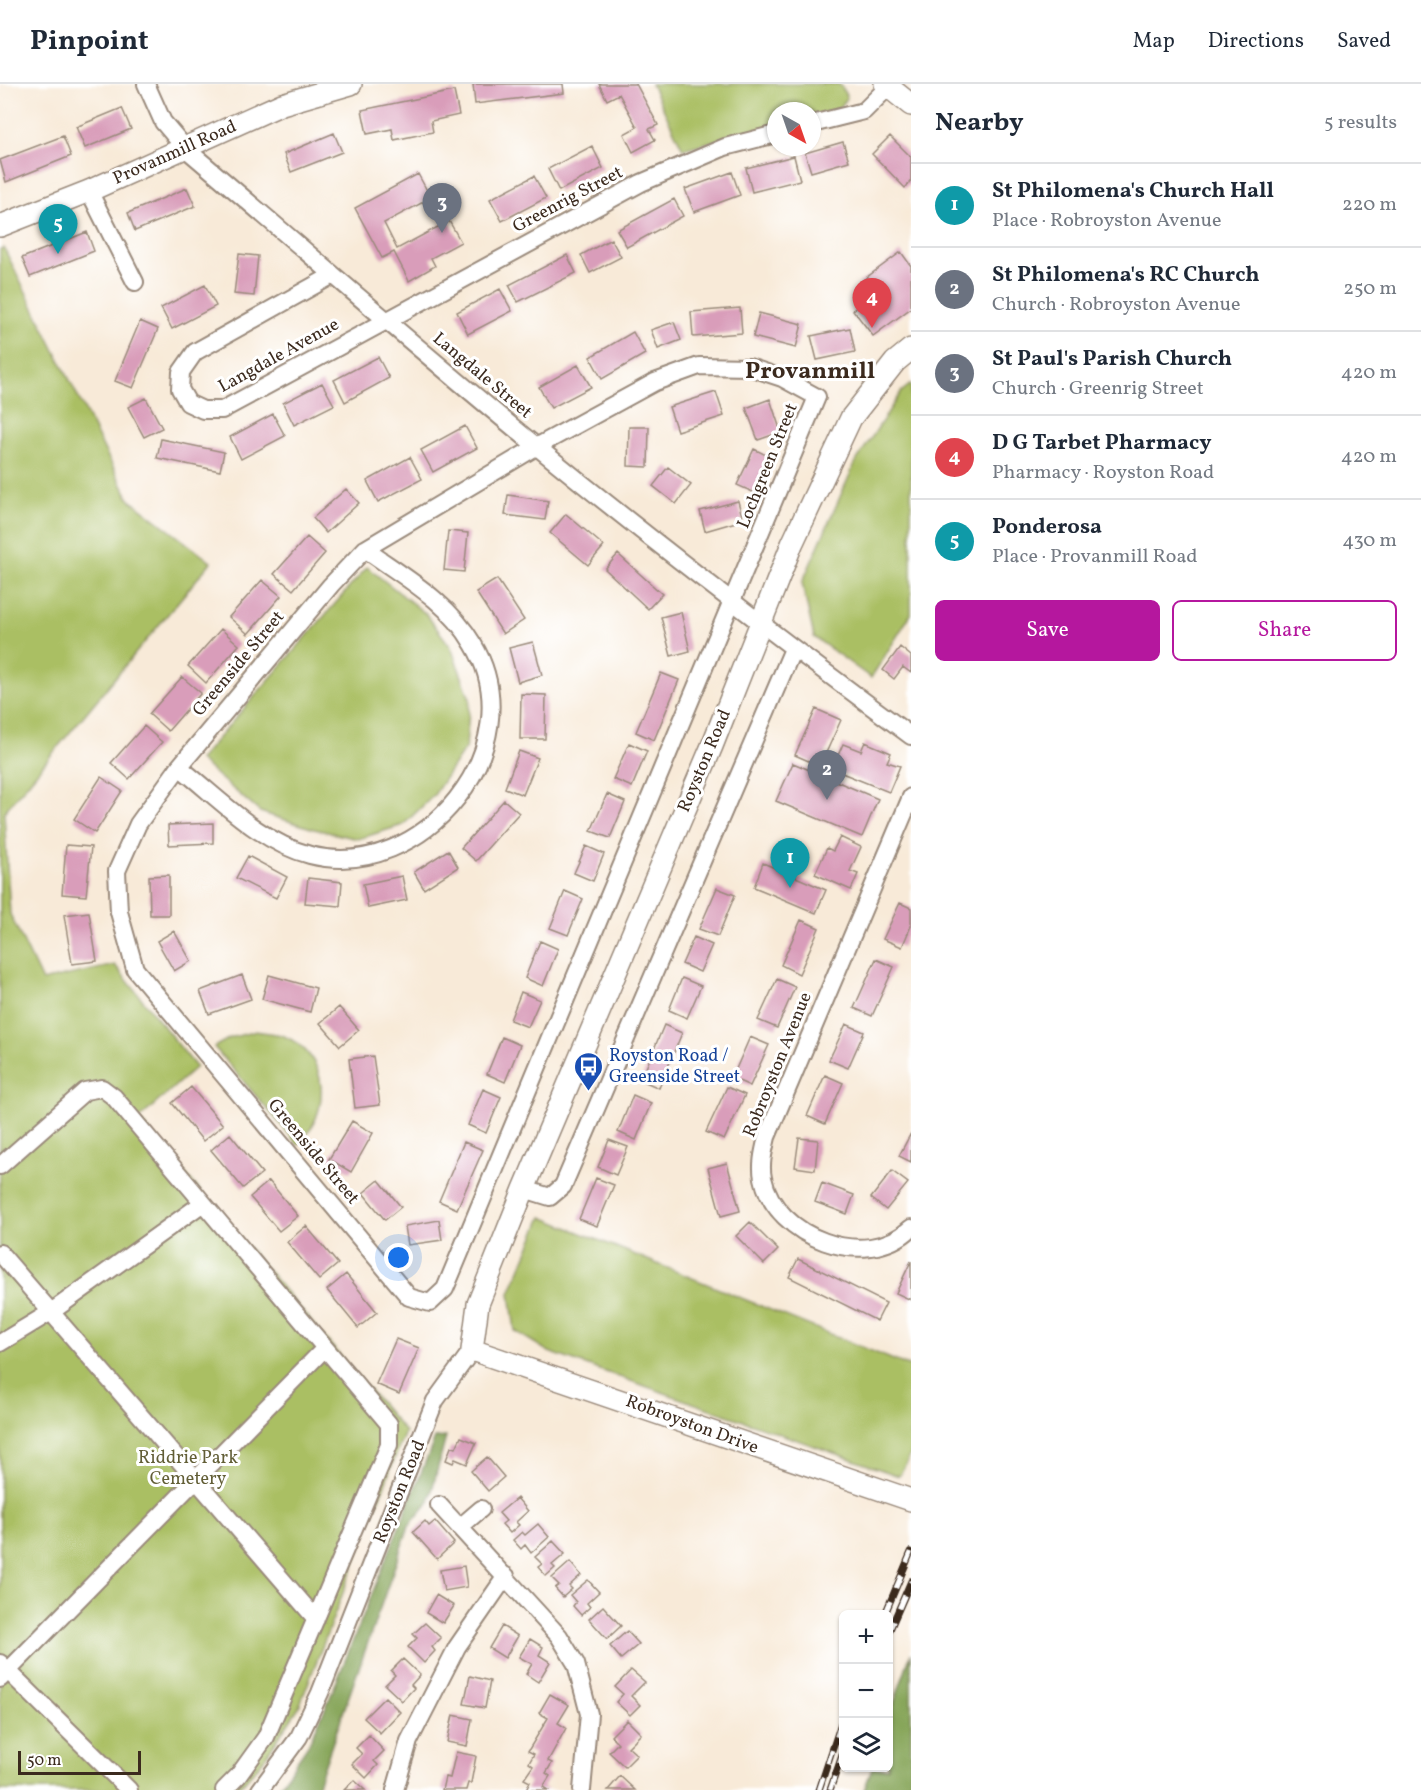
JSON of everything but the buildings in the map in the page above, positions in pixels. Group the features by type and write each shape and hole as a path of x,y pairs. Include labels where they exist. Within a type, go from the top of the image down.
{"main road":[{"name":"Provanmill Road","path":"0,226 89,191 282,104 351,84"},
{"path":"887,85 911,105"},
{"name":"Royston Road","path":"472,1350 478,1304 524,1189 712,746 792,544 851,418 894,362 911,349"},
{"name":"Robroyston Drive","path":"472,1350 911,1500"}],"street":[{"name":"Langdale Street","path":"146,84 163,122 185,148 333,275 536,447 761,625 911,736"},
{"path":"821,122 864,111 887,85"},
{"name":"Greenrig Street","path":"386,320 641,183 725,147 767,136"},
{"path":"89,191 135,282"},
{"name":"Langdale Avenue","path":"333,275 195,352 181,372 180,389 188,403 203,410 222,410 386,320"},
{"name":"Lochgreen Street","path":"536,447 655,382 699,366 749,367 782,378 817,397 733,601"},
{"name":"Greenside Street","path":"536,447 365,549 331,585 179,767 138,824 117,871 119,912 135,969 409,1297 430,1303 445,1289 733,601"},
{"path":"179,767 277,843 328,859 362,856 394,848 434,823 457,800 475,773 486,747 492,718 490,687 474,645 438,600 365,549"},
{"name":"Royston Road","path":"524,1189 550,1197 563,1186 794,648"},
{"name":"Robroyston Avenue","path":"911,797 767,1137 762,1166 766,1190 776,1208 794,1227 834,1243 864,1249 902,1237 911,1228"},
{"path":"0,1166 86,1091 102,1088 114,1097 389,1424 389,1445 266,1737 238,1776 224,1790"},
{"path":"0,1343 51,1312 202,1203"},
{"path":"0,1253 316,1619"},
{"path":"129,1790 3,1671 325,1348"},
{"name":"Royston Road","path":"260,1790 299,1737 320,1694 435,1401 472,1350"},
{"path":"439,1505 559,1636 576,1664 589,1714 582,1790"},
{"path":"460,1527 481,1509"},
{"path":"395,1790 409,1741 451,1658 506,1576"}],"green space":[{"path":"651,84 838,84 847,98 839,109 821,114 821,102 767,102 767,127 683,149"},
{"name":"Riddrie Park Cemetery","path":"4,248 129,499 211,562 4,812 10,914 42,981 115,965 196,1067 139,1119 405,1432 299,1707 262,1762 237,1790 0,1790 0,249"},
{"path":"911,384 911,614 871,678 814,637 802,583 855,463 901,392"},
{"path":"367,567 426,614 451,647 470,699 466,747 434,795 403,825 358,839 314,829 260,812 199,760"},
{"path":"256,1031 284,1036 299,1045 311,1057 318,1071 321,1086 316,1117 309,1132 298,1145 214,1047 230,1038"},
{"path":"542,1217 911,1367 911,1454 899,1476 549,1352 515,1331 510,1293"},
{"path":"446,1437 429,1502 409,1526 317,1787 315,1790 277,1790 308,1745 329,1700 435,1438"},
{"path":"911,1653 911,1790 864,1790 871,1772 893,1772 893,1706"}],"railway":[{"path":"887,1610 911,1552"},
{"path":"893,1622 911,1581"},
{"path":"819,1790 843,1718"},
{"path":"830,1790 839,1764"}],"place":[{"name":"St Paul's Parish Church","path":"442,233"},
{"name":"Ponderosa","path":"58,254"},
{"name":"D G Tarbet Pharmacy","path":"872,328"},
{"name":"St Philomena's RC Church","path":"827,800"},
{"name":"St Philomena's Church Hall","path":"790,888"},
{"name":"Royston Road / Greenside Street","path":"588,1092"}],"district":[{"name":"Provanmill","path":"810,372"}]}
